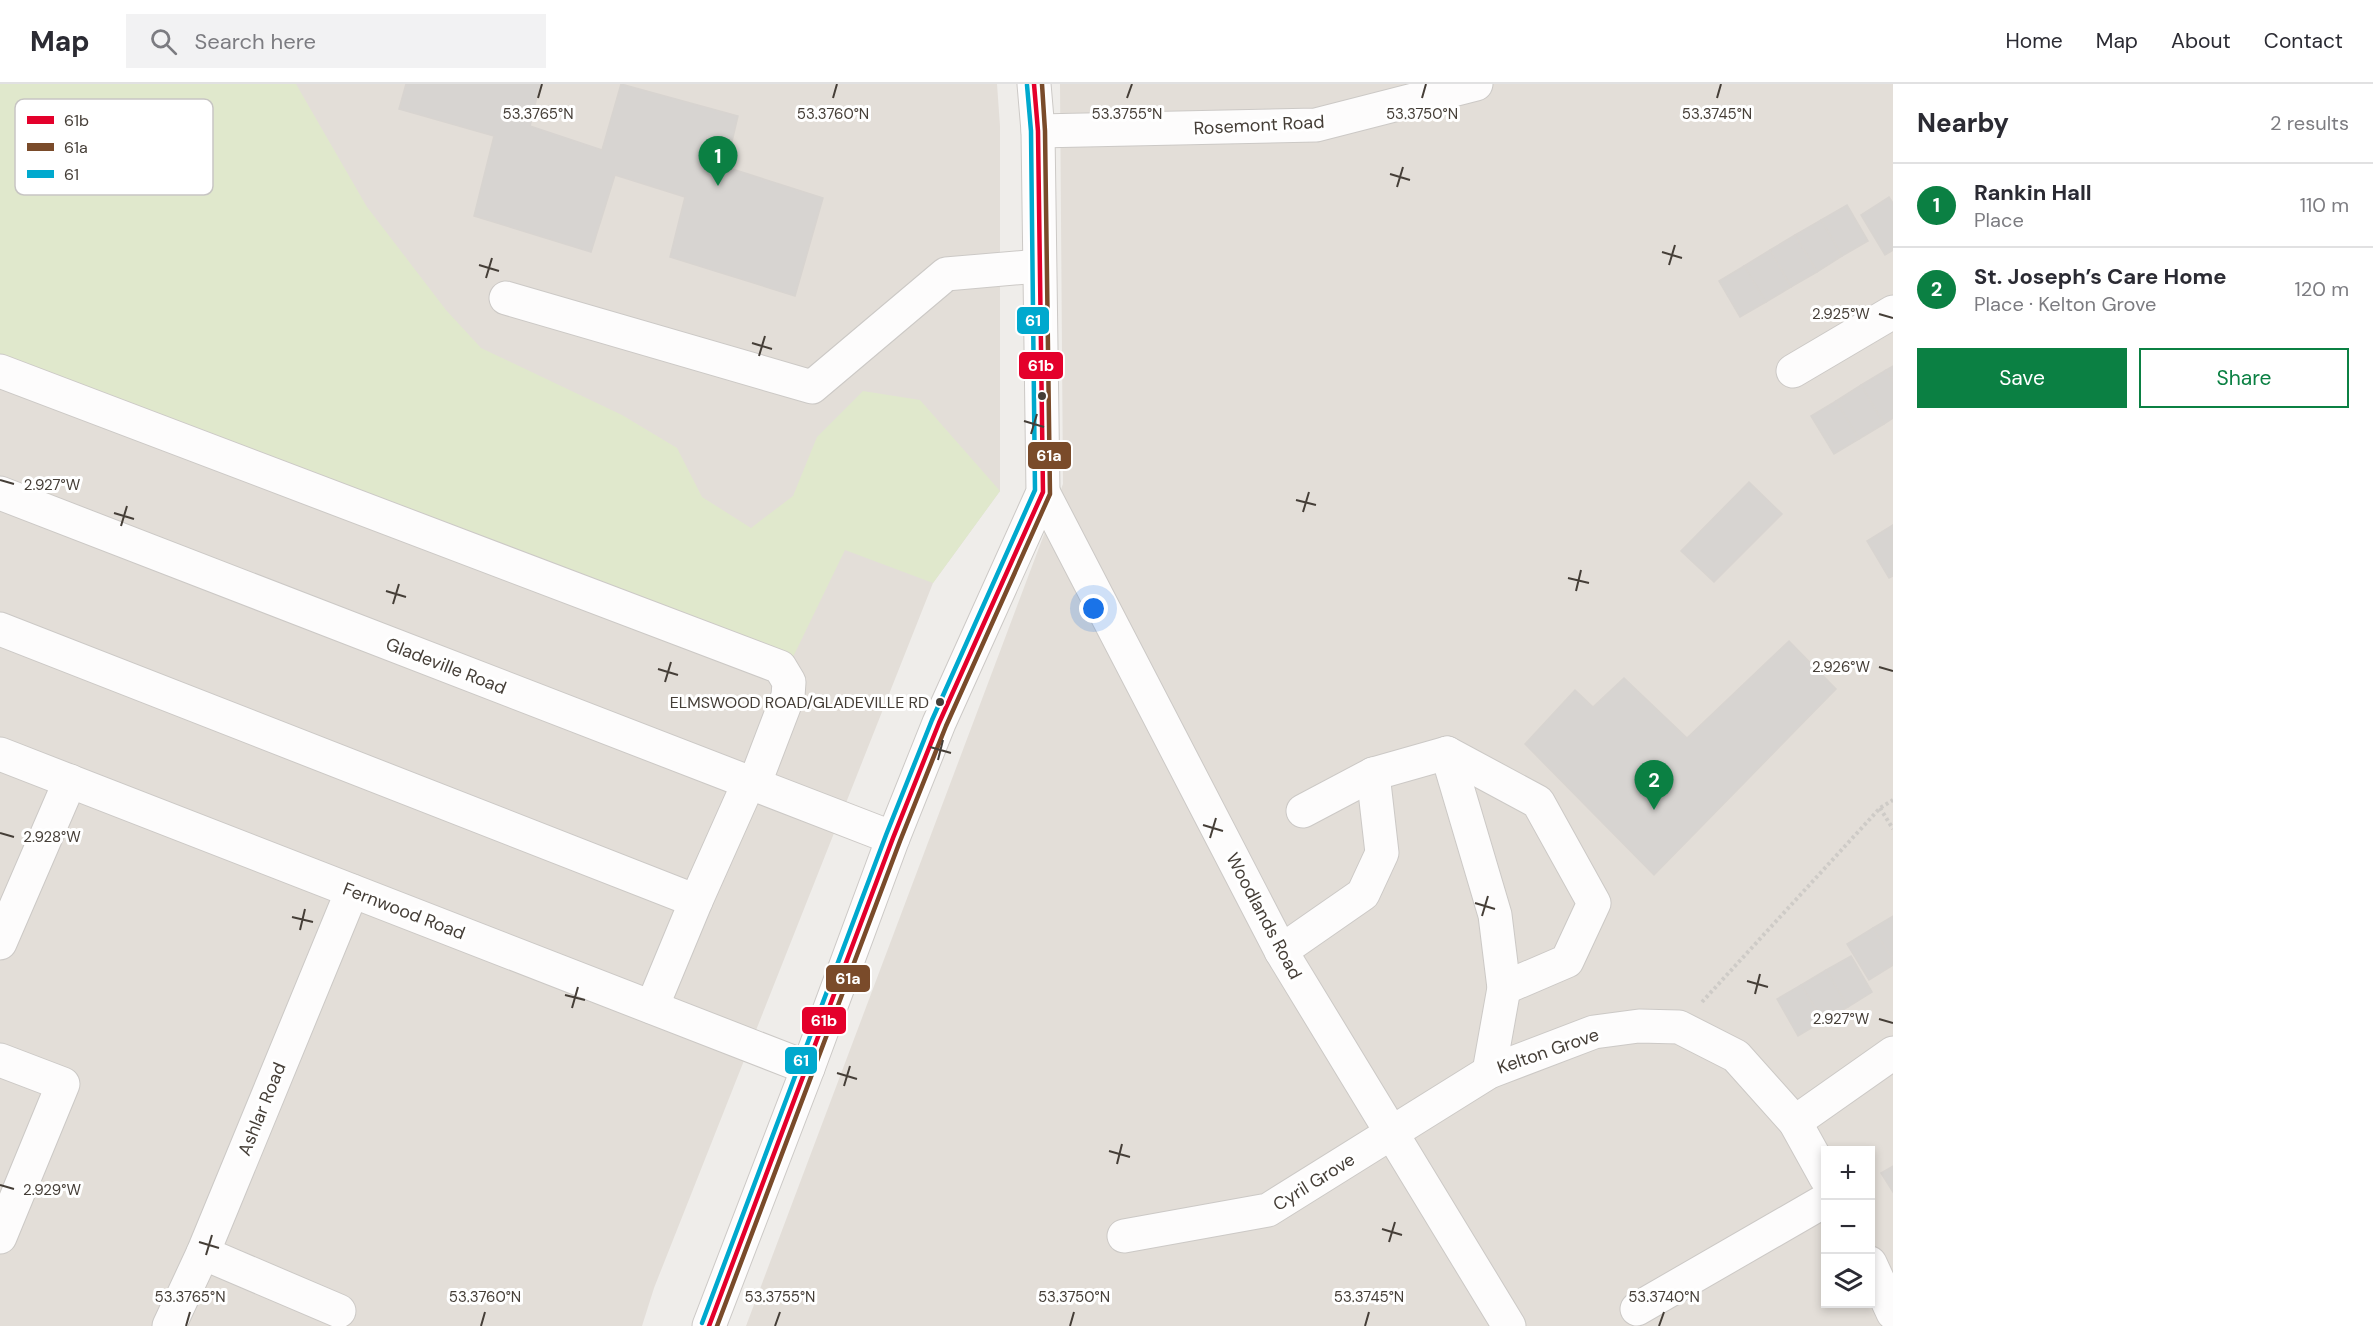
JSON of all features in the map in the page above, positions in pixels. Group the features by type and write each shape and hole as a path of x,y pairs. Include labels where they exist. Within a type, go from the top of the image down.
{"street":[{"path":"709,1326 893,838 939,723 1043,492 1038,131 1034,84"},
{"name":"Rosemont Road","path":"1038,131 1317,125 1476,84"},
{"path":"506,298 812,387 946,274 1039,266"},
{"path":"1793,371 1893,312"},
{"path":"0,372 780,667 789,682 788,696 751,783 696,901 652,1007"},
{"name":"Woodlands Road","path":"1043,492 1281,951 1509,1326"},
{"name":"Gladeville Road","path":"0,493 893,838"},
{"path":"0,629 696,901"},
{"path":"1447,753 1495,915 1504,988 1489,1072"},
{"path":"1303,811 1373,774 1447,753 1538,802 1594,903 1567,961 1504,988"},
{"name":"Fernwood Road","path":"0,754 808,1068"},
{"path":"1281,951 1363,894 1382,853 1373,774"},
{"path":"0,943 70,781"},
{"name":"Ashlar Road","path":"169,1326 203,1253 352,891"},
{"name":"Kelton Grove","path":"1392,1133 1489,1072 1594,1032 1639,1026 1679,1027 1736,1056 1794,1122 1821,1169"},
{"path":"1794,1122 1893,1053"},
{"path":"0,1060 63,1084 0,1237"},
{"name":"Cyril Grove","path":"1124,1236 1268,1210 1392,1133"},
{"path":"1637,1309 1821,1203"},
{"path":"203,1253 339,1311"},
{"path":"1875,1274 1893,1313"}],"path":[{"path":"1679,1027 1880,808 1893,800"},
{"path":"1880,808 1893,829"}],"shaded area":[{"path":"0,84 997,84 1000,126 1000,491 933,583 654,1288 642,1326 0,1326"},
{"path":"1060,84 1893,84 1893,1326 746,1326 1063,484"}],"green space":[{"path":"0,84 296,84 367,207 446,310 481,348 622,415 677,448 702,497 751,528 793,496 817,437 863,391 920,400 1000,491 933,583 845,550 792,659 0,355"}],"building":[{"path":"406,84 540,84 530,126 602,150 621,84 738,116 726,167 823,198 795,296 670,257 685,197 615,175 591,252 474,216 494,136 399,109"},
{"path":"1889,197 1893,203 1893,250 1885,255 1861,215"},
{"path":"1847,205 1868,241 1842,256 1821,220"},
{"path":"1821,220 1842,256 1817,272 1795,235"},
{"path":"1795,235 1817,272 1791,287 1770,250"},
{"path":"1770,250 1791,287 1766,302 1744,266"},
{"path":"1744,266 1766,302 1740,317 1719,281"},
{"path":"1893,366 1893,382 1886,370"},
{"path":"1886,370 1893,382 1893,418 1884,424 1861,385"},
{"path":"1861,385 1884,424 1859,439 1836,401"},
{"path":"1836,401 1859,439 1834,454 1811,416"},
{"path":"1749,482 1782,514 1714,582 1681,551"},
{"path":"1893,525 1893,576 1889,578 1867,541"},
{"path":"1789,641 1836,689 1654,875 1525,744 1575,690 1593,707 1624,678 1687,738"},
{"path":"1893,916 1893,960 1873,928"},
{"path":"1873,928 1893,960 1893,965 1869,980 1847,944"},
{"path":"1851,956 1872,992 1848,1007 1826,970"},
{"path":"1826,970 1848,1007 1823,1021 1801,985"},
{"path":"1801,985 1823,1021 1798,1036 1777,999"},
{"path":"1893,1166 1893,1192 1881,1173"}],"transit line":[{"name":"61b","path":"709,1326 893,838 939,723 1043,492 1038,131 1034,84"},
{"name":"61a","path":"717,1326 900,841 946,726 1050,494 1045,131 1042,84"},
{"name":"61","path":"702,1323 886,835 932,720 1035,490 1031,131 1027,85"}],"place":[{"name":"Rankin Hall","path":"718,186"},
{"name":"ELMSWOOD ROAD/GLADEVILLE RD","path":"940,702"},
{"name":"St. Joseph’s Care Home","path":"1654,810"}]}
